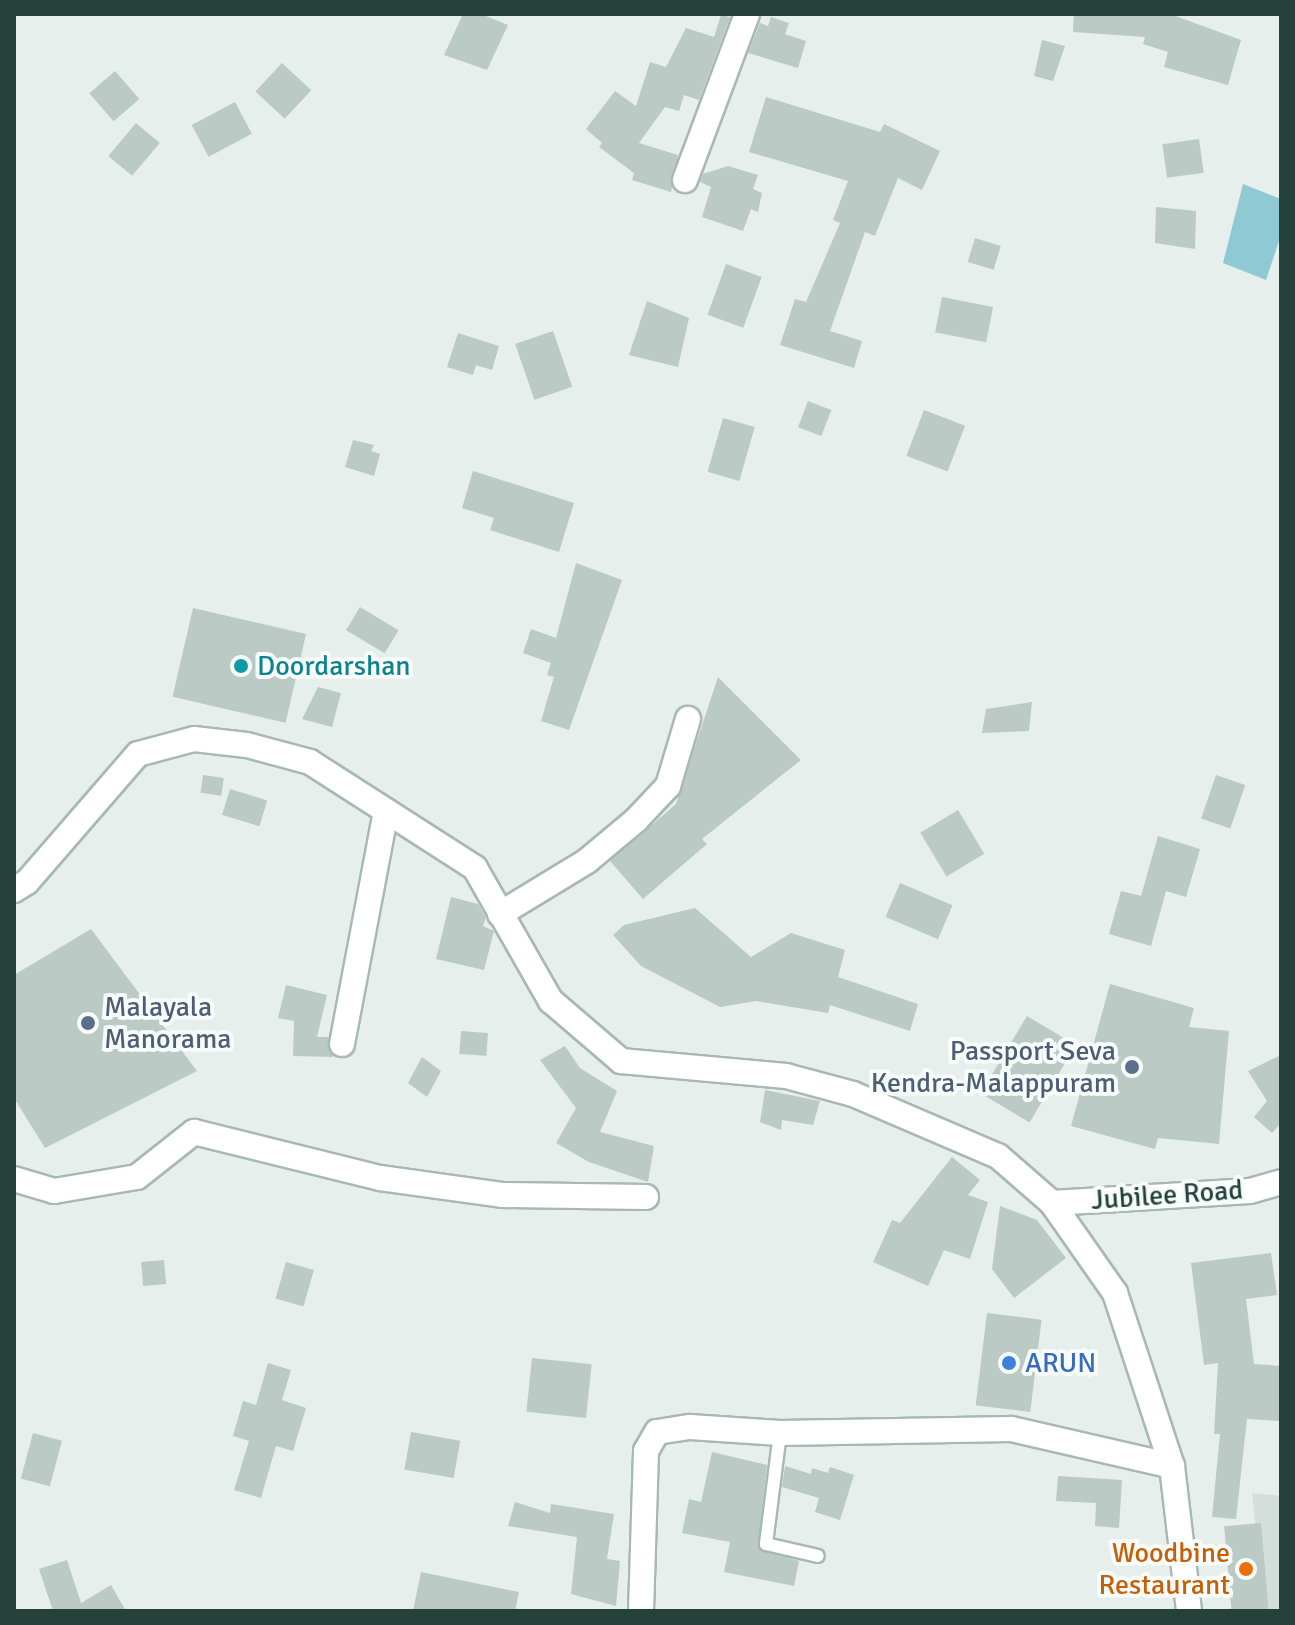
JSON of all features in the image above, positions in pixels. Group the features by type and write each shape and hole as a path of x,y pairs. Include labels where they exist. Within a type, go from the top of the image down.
{"street":[{"path":"685,180 747,14"},
{"path":"500,914 587,861 636,820 668,786 688,719"},
{"path":"14,890 27,882 138,754 194,739 247,745 310,762 475,868 551,1001 621,1061 786,1076 853,1094 971,1140 998,1156 1052,1203 1115,1293 1172,1466 1189,1611"},
{"path":"342,1044 386,811"},
{"path":"14,1179 54,1191 137,1177 194,1132 411,1182 502,1195 646,1197"},
{"name":"Jubilee Road","path":"1052,1203 1250,1191 1281,1182"},
{"path":"641,1611 646,1451 657,1432 690,1427 780,1433 1011,1429 1172,1466"}],"lane":[{"path":"780,1433 766,1544 818,1556"}],"shaded area":[{"path":"1252,1493 1281,1496 1281,1611 1265,1611"}],"water":[{"path":"1243,184 1281,199 1281,235 1266,280 1223,263"}],"building":[{"path":"463,14 481,14 508,25 487,70 444,55"},
{"path":"1074,14 1170,14 1241,40 1228,85 1164,67 1168,52 1143,44 1145,37 1073,32"},
{"path":"721,15 730,17 699,100 684,95 679,111 665,107 639,143 678,155 671,192 632,180 634,173 599,147 602,143 586,129 615,91 636,106 650,62 666,67 686,28 714,37"},
{"path":"771,17 789,23 785,34 806,41 798,68 748,53 760,23 768,26"},
{"path":"1042,40 1065,46 1053,81 1034,76"},
{"path":"282,63 311,90 285,119 255,92"},
{"path":"115,71 139,99 114,121 89,93"},
{"path":"766,97 880,132 884,124 940,151 922,190 898,178 875,236 865,232 830,331 862,341 854,368 780,345 795,299 806,302 840,223 833,220 848,181 749,152"},
{"path":"235,102 252,134 209,157 192,125"},
{"path":"136,123 160,143 132,176 108,156"},
{"path":"1199,139 1204,173 1167,178 1162,144"},
{"path":"728,166 758,175 753,189 762,193 758,212 751,209 743,231 702,217 711,187 700,182 703,174"},
{"path":"1156,207 1196,211 1195,249 1155,243"},
{"path":"975,238 1001,246 994,270 968,262"},
{"path":"726,264 762,277 743,328 708,315"},
{"path":"942,297 993,307 986,342 935,332"},
{"path":"647,301 689,318 678,367 629,355"},
{"path":"553,331 572,387 534,400 515,344"},
{"path":"458,333 499,346 492,370 476,365 473,375 447,367"},
{"path":"808,401 831,410 821,436 798,427"},
{"path":"924,410 965,426 948,472 906,456"},
{"path":"723,418 755,427 739,481 708,472"},
{"path":"353,440 374,445 371,451 380,454 374,476 345,467"},
{"path":"473,471 574,503 559,552 490,530 494,518 462,508"},
{"path":"576,563 622,580 569,730 541,721 554,677 547,675 551,663 523,653 531,629 556,638"},
{"path":"360,607 399,630 385,653 346,630"},
{"name":"Doordarshan","path":"193,608 306,634 286,723 173,697"},
{"path":"718,677 801,760 702,839 707,844 643,899 610,861 676,804"},
{"path":"318,687 341,693 332,727 302,719"},
{"path":"1032,702 1029,731 982,733 986,709"},
{"path":"203,775 224,778 221,796 200,793"},
{"path":"1216,775 1245,785 1230,829 1201,818"},
{"path":"230,789 267,800 259,826 222,815"},
{"path":"958,810 984,854 947,876 920,833"},
{"path":"1158,836 1200,849 1186,897 1166,891 1151,946 1109,934 1121,891 1141,896"},
{"path":"900,883 952,905 938,939 886,917"},
{"path":"451,897 478,904 486,917 483,926 494,931 484,970 436,959"},
{"path":"695,908 751,957 791,933 845,950 838,977 918,1004 910,1031 830,1005 828,1013 756,1001 720,1007 641,966 613,935 624,925"},
{"name":"Malayala Manorama","path":"91,929 197,1071 45,1148 14,1098 14,975"},
{"name":"Passport Seva Kendra-Malappuram","path":"1110,984 1194,1008 1189,1027 1229,1031 1219,1144 1158,1138 1155,1149 1071,1126"},
{"path":"286,985 327,995 317,1037 328,1037 333,1057 293,1056 294,1021 278,1018"},
{"path":"1027,1016 1076,1045 1030,1123 981,1093"},
{"path":"461,1031 488,1033 486,1056 459,1054"},
{"path":"565,1046 580,1068 617,1091 600,1132 654,1146 648,1182 589,1162 556,1143 576,1108 540,1060"},
{"path":"1281,1055 1281,1123 1272,1133 1254,1117 1267,1101 1248,1071"},
{"path":"422,1057 441,1071 427,1097 408,1083"},
{"path":"765,1090 820,1101 813,1125 782,1120 781,1130 760,1122"},
{"path":"952,1157 980,1180 968,1195 988,1202 970,1259 944,1250 928,1286 873,1262 892,1220 900,1223"},
{"path":"1000,1206 1037,1220 1066,1258 1014,1298 992,1269"},
{"path":"1271,1253 1277,1295 1246,1299 1254,1364 1281,1366 1279,1421 1247,1419 1236,1519 1212,1517 1220,1434 1214,1434 1218,1363 1204,1365 1191,1263"},
{"path":"164,1260 166,1284 143,1286 141,1262"},
{"path":"286,1262 314,1270 303,1307 276,1299"},
{"name":"ARUN","path":"987,1313 1042,1320 1030,1412 976,1405"},
{"path":"532,1358 592,1364 586,1418 526,1412"},
{"path":"268,1363 291,1370 282,1400 306,1408 293,1451 276,1446 261,1498 234,1490 249,1441 233,1436 243,1401 256,1405"},
{"path":"411,1432 460,1441 454,1478 404,1469"},
{"path":"33,1433 62,1441 50,1486 21,1478"},
{"path":"712,1452 767,1465 758,1548 799,1561 794,1586 724,1572 730,1542 682,1533 689,1499 701,1502"},
{"path":"785,1466 811,1474 812,1468 828,1473 830,1467 854,1475 840,1520 815,1512 819,1498 782,1487"},
{"path":"1058,1476 1122,1480 1119,1528 1095,1526 1096,1503 1056,1501"},
{"path":"515,1502 550,1513 551,1504 614,1514 607,1559 620,1561 616,1606 571,1594 577,1537 508,1526"},
{"name":"Woodbine Restaurant","path":"1261,1523 1269,1611 1232,1611 1224,1526"},
{"path":"67,1560 81,1603 111,1585 126,1611 53,1611 39,1569"},
{"path":"421,1572 519,1592 515,1611 413,1611"}],"place":[{"name":"Doordarshan","path":"241,666"},
{"name":"Malayala Manorama","path":"88,1023"},
{"name":"Passport Seva Kendra-Malappuram","path":"1132,1067"},
{"name":"ARUN","path":"1009,1363"},
{"name":"Woodbine Restaurant","path":"1246,1569"}]}
